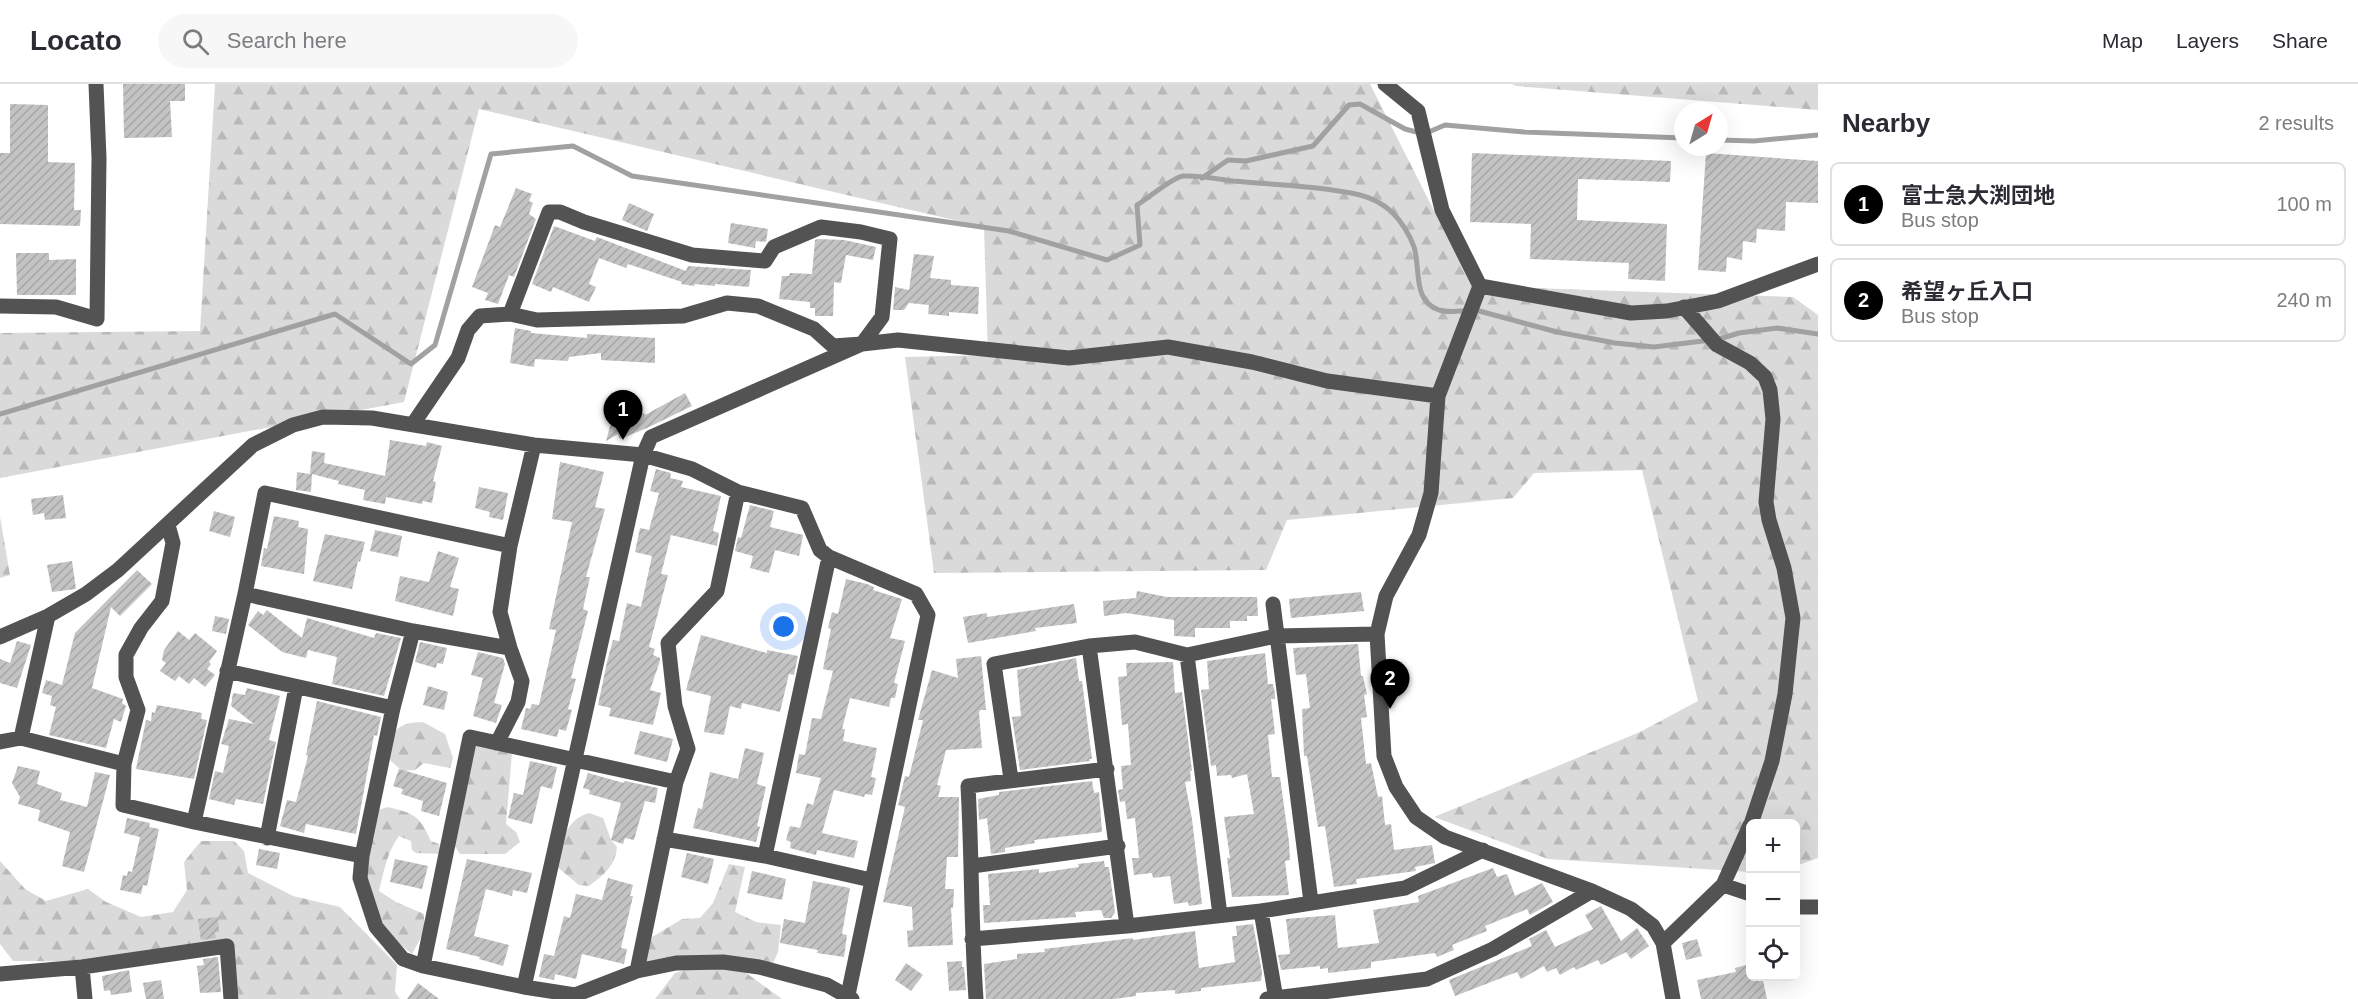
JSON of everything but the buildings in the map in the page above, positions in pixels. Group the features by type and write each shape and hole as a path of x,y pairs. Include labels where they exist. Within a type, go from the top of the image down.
{"street":[{"path":"0,306 56,307 97,319 99,158 96,84"},
{"path":"1385,84 1418,111 1442,210 1480,286 1438,396 1431,493 1419,535 1386,596 1377,634 1384,756 1396,787 1416,817 1445,837 1592,891 1631,909 1653,926 1663,943 1673,999"},
{"path":"510,314 549,212 560,212 584,222 692,255 765,261 774,247 821,227 840,228 890,239 882,317 862,344 651,437 643,455 524,987"},
{"path":"1480,286 1631,312 1667,311 1718,301 1818,264"},
{"path":"413,424 458,358 468,330 480,316 510,314 537,320 683,316 727,303 758,306 814,329 833,346 898,340 1069,358 1168,347 1252,362 1327,381 1438,396"},
{"path":"1684,308 1717,345 1750,363 1765,376 1770,390 1773,419 1766,502 1769,520 1784,568 1793,618 1785,694 1772,761 1753,819"},
{"path":"0,637 48,616 86,594 118,570 253,445 293,425 323,417 372,418 534,445 643,455 692,469 738,492 802,508 820,550 916,594 928,615 871,880 850,997 826,985 770,970 723,962 676,963 637,970 575,995 423,966 403,959 376,927 360,878 362,856 393,708 413,631"},
{"path":"497,743 519,702 522,681 500,612 510,546 534,445"},
{"path":"637,970 676,782 688,750 675,706 668,643 717,591 738,492"},
{"path":"194,822 265,493 510,546"},
{"path":"168,525 173,543 162,600 141,628 126,655 126,677 138,710 124,765 123,805 267,838 362,856"},
{"path":"765,856 829,556"},
{"path":"245,594 413,631 510,648"},
{"path":"1273,604 1311,902"},
{"path":"21,738 48,616"},
{"path":"1011,779 994,664 1089,646 1136,642 1187,655 1276,636 1377,634"},
{"path":"1089,646 1118,846 1127,926"},
{"path":"1187,655 1220,915"},
{"path":"227,671 393,708"},
{"path":"267,838 296,687"},
{"path":"423,966 470,737 676,782"},
{"path":"0,742 21,738 124,765"},
{"path":"976,999 968,786 1107,769"},
{"path":"1663,943 1723,885 1746,835"},
{"path":"664,839 765,856 871,880"},
{"path":"972,866 1118,846"},
{"path":"972,939 1127,926 1261,911 1405,888 1483,850"},
{"path":"1723,885 1746,893"},
{"path":"1261,911 1273,999 1427,980 1493,949 1592,891"},
{"path":"1800,907 1818,907"},
{"path":"0,974 82,967 226,946 231,999"},
{"path":"82,967 85,999"}],"green space":[{"path":"215,84 1370,84 1472,286 1793,297 1818,315 1818,858 1800,865 1800,819 1746,819 1746,872 1548,859 1434,817 1640,732 1698,701 1642,470 1534,473 1513,498 1287,520 1266,570 934,573 905,357 988,355 984,227 479,109 404,402 0,478 0,333 200,331"},
{"path":"1512,84 1818,84 1818,110 1728,102"},
{"path":"0,517 10,575 0,578"},
{"path":"423,722 445,734 453,758 450,768 424,763 415,770 402,771 390,760 391,743 396,731 405,725"},
{"path":"474,743 512,753 506,824 516,832 520,842 505,854 460,854 451,840"},
{"path":"387,807 415,816 431,841 439,844 441,854 416,853 412,850 411,841 399,836 386,862 379,891 396,902 424,914 424,932 412,954 380,928 362,894 376,811"},
{"path":"589,813 603,818 611,840 617,847 611,865 589,886 579,885 556,866 562,841 569,827 581,816"},
{"path":"201,841 234,841 244,851 248,873 293,896 340,907 397,965 395,992 400,999 239,999 232,942 112,962 13,961 0,944 0,861 25,889 46,901 88,889 106,902 141,917 173,912 187,890 184,862"},
{"path":"729,864 745,867 735,912 756,922 781,925 778,952 770,970 742,970 782,999 655,999 675,973 695,967 639,963 647,940 682,919 700,918 713,903"}],"waterway":[{"path":"1202,178 1228,160 1246,161 1313,146 1349,105 1360,104 1405,129 1424,134 1445,125 1524,132 1674,138"},
{"path":"1728,140 1754,141 1818,135"},
{"path":"0,414 335,314 411,364 435,345 491,154 573,146 632,176 1009,231 1107,260 1140,245 1137,205 1179,177 1195,176 1329,190 1369,198 1392,212 1408,233 1414,247 1421,292 1430,306 1439,310 1479,311 1557,332 1615,343 1654,347 1719,339 1739,333 1777,328 1818,334"}],"place":[{"name":"富士急大渕団地","path":"623,440"},
{"name":"希望ヶ丘入口","path":"1390,709"}]}
